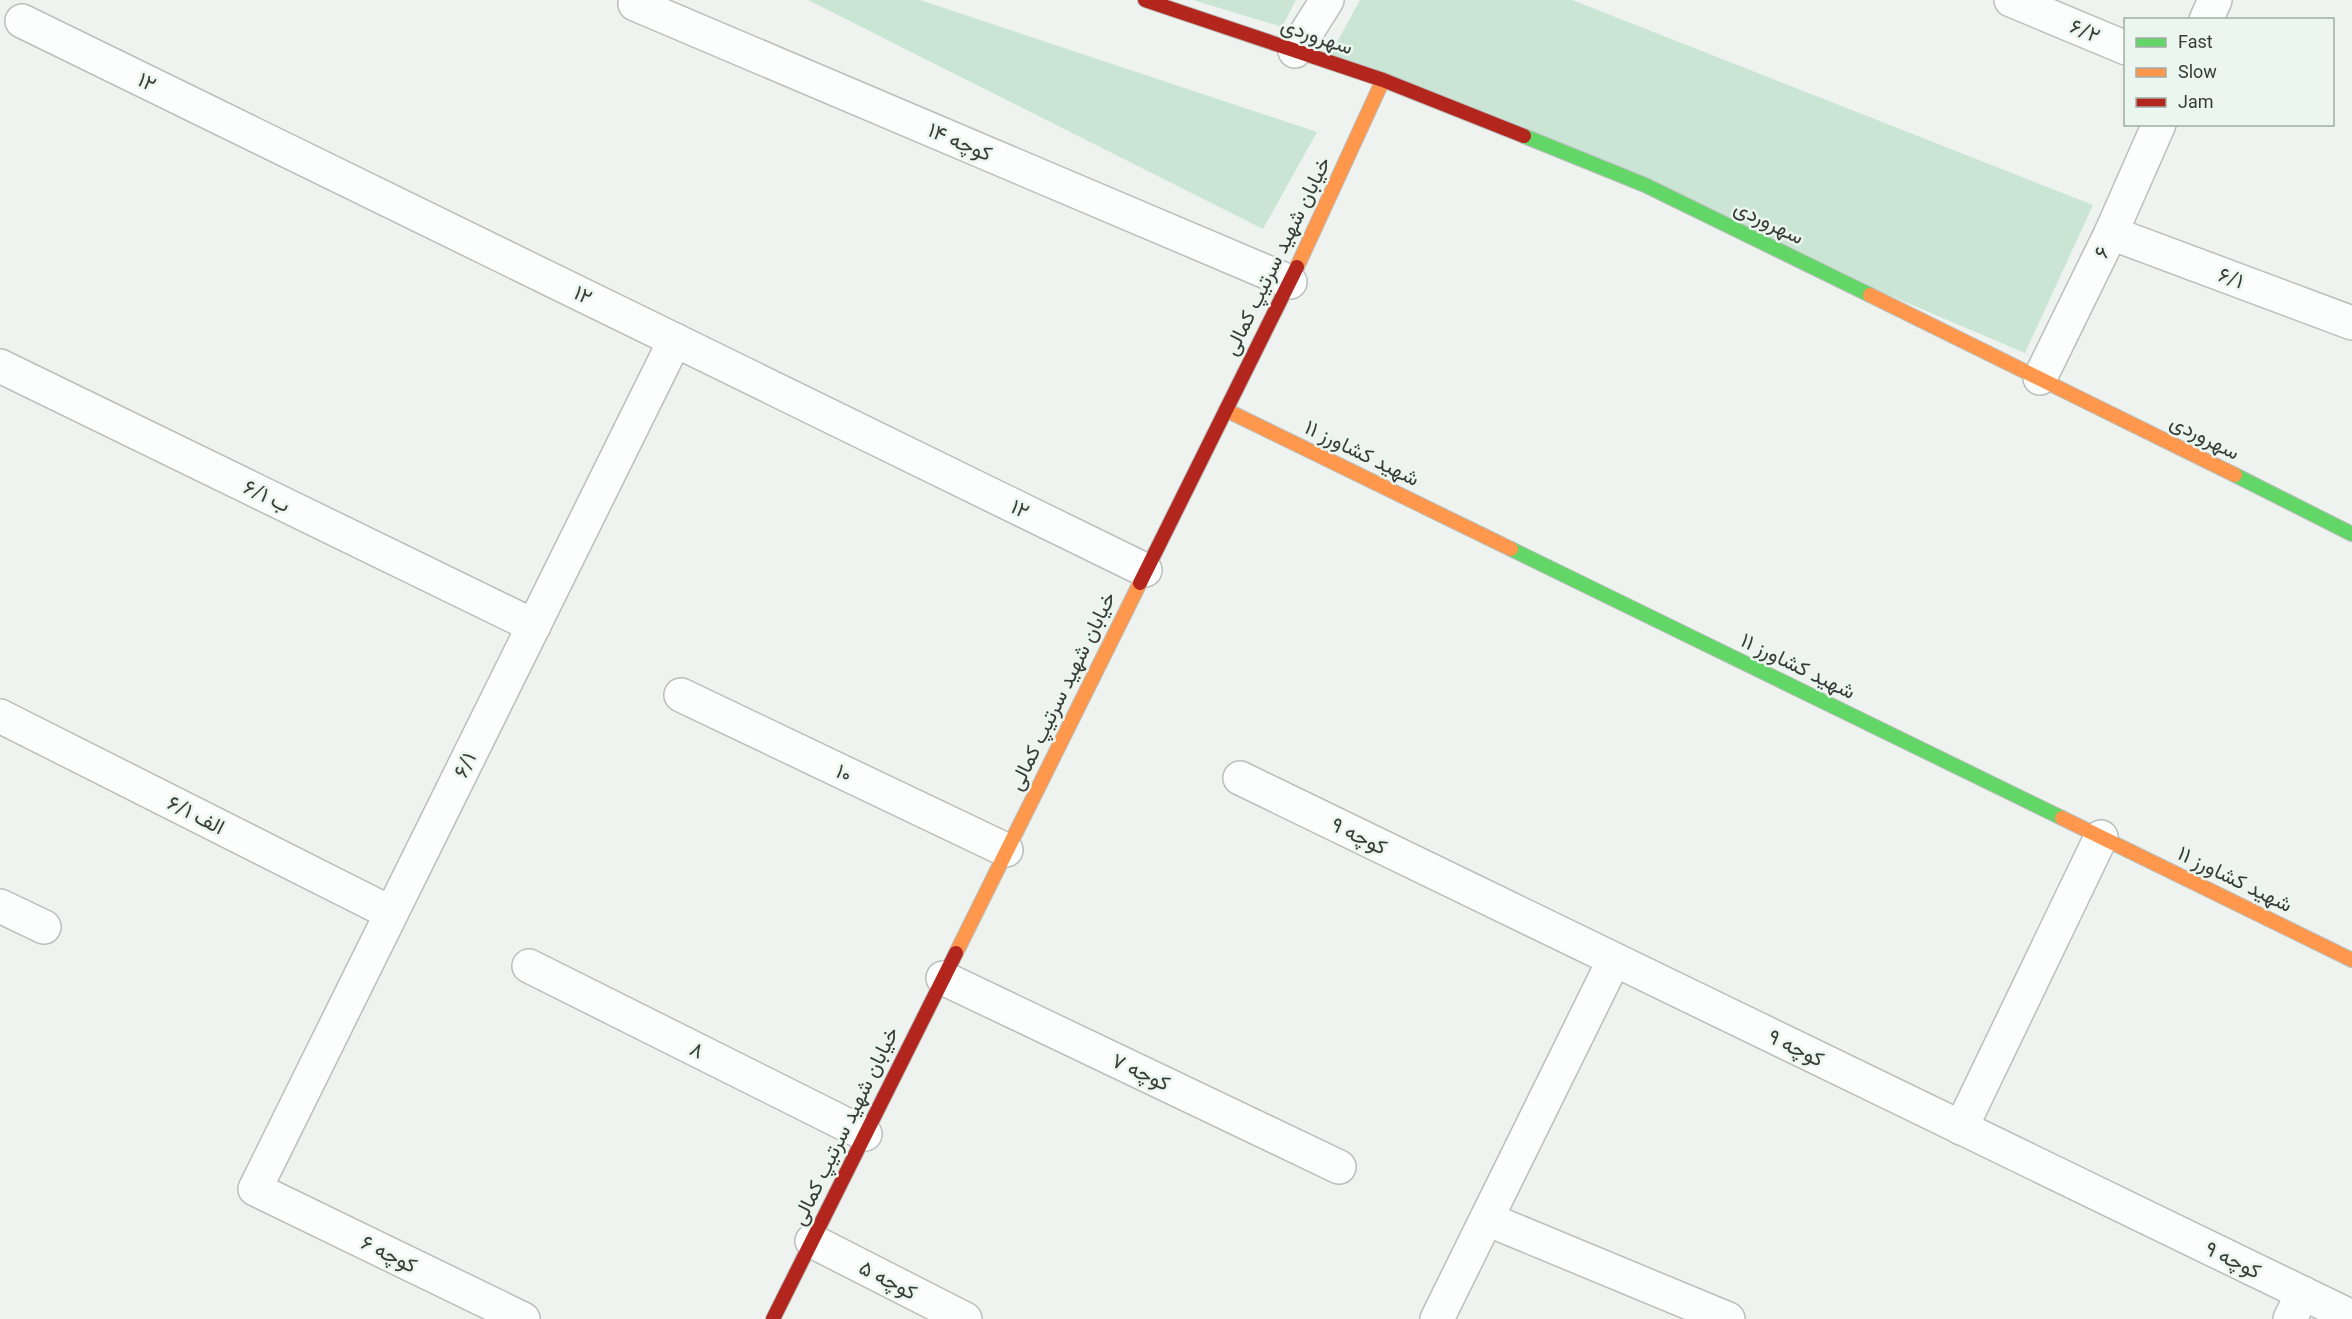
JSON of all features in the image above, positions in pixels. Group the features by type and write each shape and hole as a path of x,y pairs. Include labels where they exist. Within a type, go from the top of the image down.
{"street":[{"name":"کوچه ۱۴","path":"638,0 635,4 1290,282"},
{"name":"سهروردی","path":"1145,0 1383,80 1645,185 2352,534"},
{"path":"1295,51 1327,0"},
{"name":"۶/۲","path":"2011,0 2124,47"},
{"path":"2207,18 2215,0"},
{"name":"۱۲","path":"22,21 1145,570"},
{"name":"خیابان شهید سرتیپ کمالی","path":"773,1319 1290,282 1383,80"},
{"name":"۶","path":"2040,378 2111,233 2158,126"},
{"name":"۶/۱","path":"2111,233 2352,323"},
{"name":"۶/۱","path":"255,1189 675,340"},
{"name":"۶/۱ ب","path":"0,366 534,626"},
{"name":"۱۱ شهید کشاورز","path":"1226,410 2352,960"},
{"name":"۱۰","path":"681,695 1006,850"},
{"name":"۶/۱ الف","path":"0,716 391,913"},
{"name":"کوچه ۹","path":"1240,778 1961,1128 2297,1306 2352,1317"},
{"path":"1961,1128 2101,837"},
{"path":"0,906 44,927"},
{"path":"1437,1319 1614,960"},
{"name":"۸","path":"529,966 865,1134"},
{"name":"کوچه ۷","path":"943,978 1340,1167"},
{"name":"کوچه ۶","path":"255,1189 522,1319"},
{"path":"1487,1219 1728,1319"},
{"name":"کوچه ۵","path":"812,1241 965,1319"}],"green space":[{"path":"808,0 920,0 1317,132 1263,229"},
{"path":"1193,0 1296,0 1282,27"},
{"path":"1360,0 1572,0 2093,205 2025,353 1329,57"}],"traffic: fast":[{"path":"1524,136 1645,185 1870,295"},
{"path":"2235,475 2352,534"},
{"path":"1511,549 2062,818"}],"traffic: slow":[{"path":"1297,267 1383,80"},
{"path":"1870,295 2235,475"},
{"path":"1226,410 1511,549"},
{"path":"956,953 1140,583"},
{"path":"2062,818 2352,960"}],"traffic: jam":[{"path":"1145,0 1383,80 1524,136"},
{"path":"1140,583 1297,267"},
{"path":"773,1319 956,953"}]}
